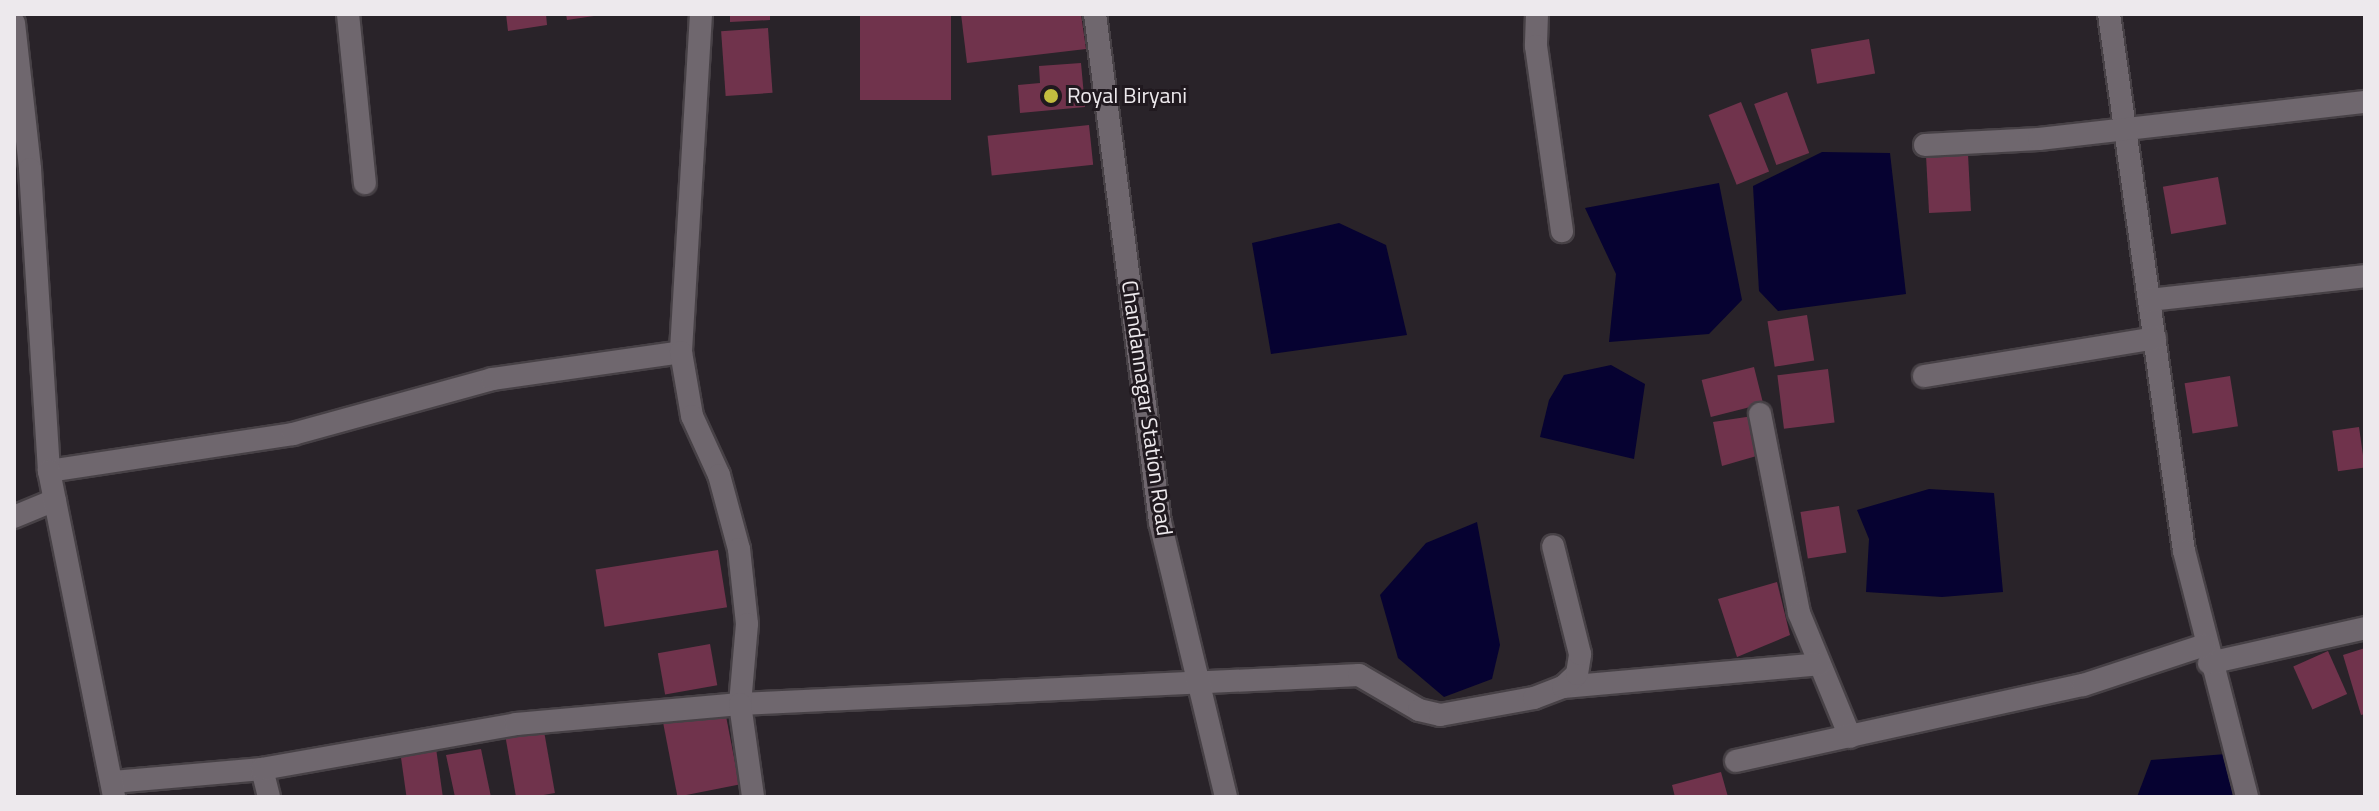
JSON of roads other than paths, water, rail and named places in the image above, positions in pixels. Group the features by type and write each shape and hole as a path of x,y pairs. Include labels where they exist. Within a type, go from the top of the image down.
{"street":[{"path":"348,14 365,183"},
{"path":"701,14 681,352 692,416 719,475 739,549 747,624 740,704 753,797"},
{"name":"Chandannagar Station Road","path":"1095,14 1160,522 1226,797"},
{"path":"1537,14 1536,46 1562,231"},
{"path":"2109,14 2122,128 2184,551 2207,654 2247,797"},
{"path":"14,23 30,169 49,471 114,790 262,769 516,724 740,704 1359,675 1419,710 1440,715 1534,698 1563,687 1819,664"},
{"path":"1925,145 2365,102"},
{"path":"2149,300 2365,276"},
{"path":"1924,376 2155,338"},
{"path":"49,471 293,434 492,379 681,352"},
{"path":"1760,414 1786,566 1819,664 1850,737"},
{"path":"14,517 55,500"},
{"path":"1553,546 1580,654 1577,674 1563,687"},
{"path":"1736,761 2083,685 2207,654 2365,628"},
{"path":"262,769 269,797"}],"place":[{"name":"Royal Biryani","path":"1051,96"}]}
